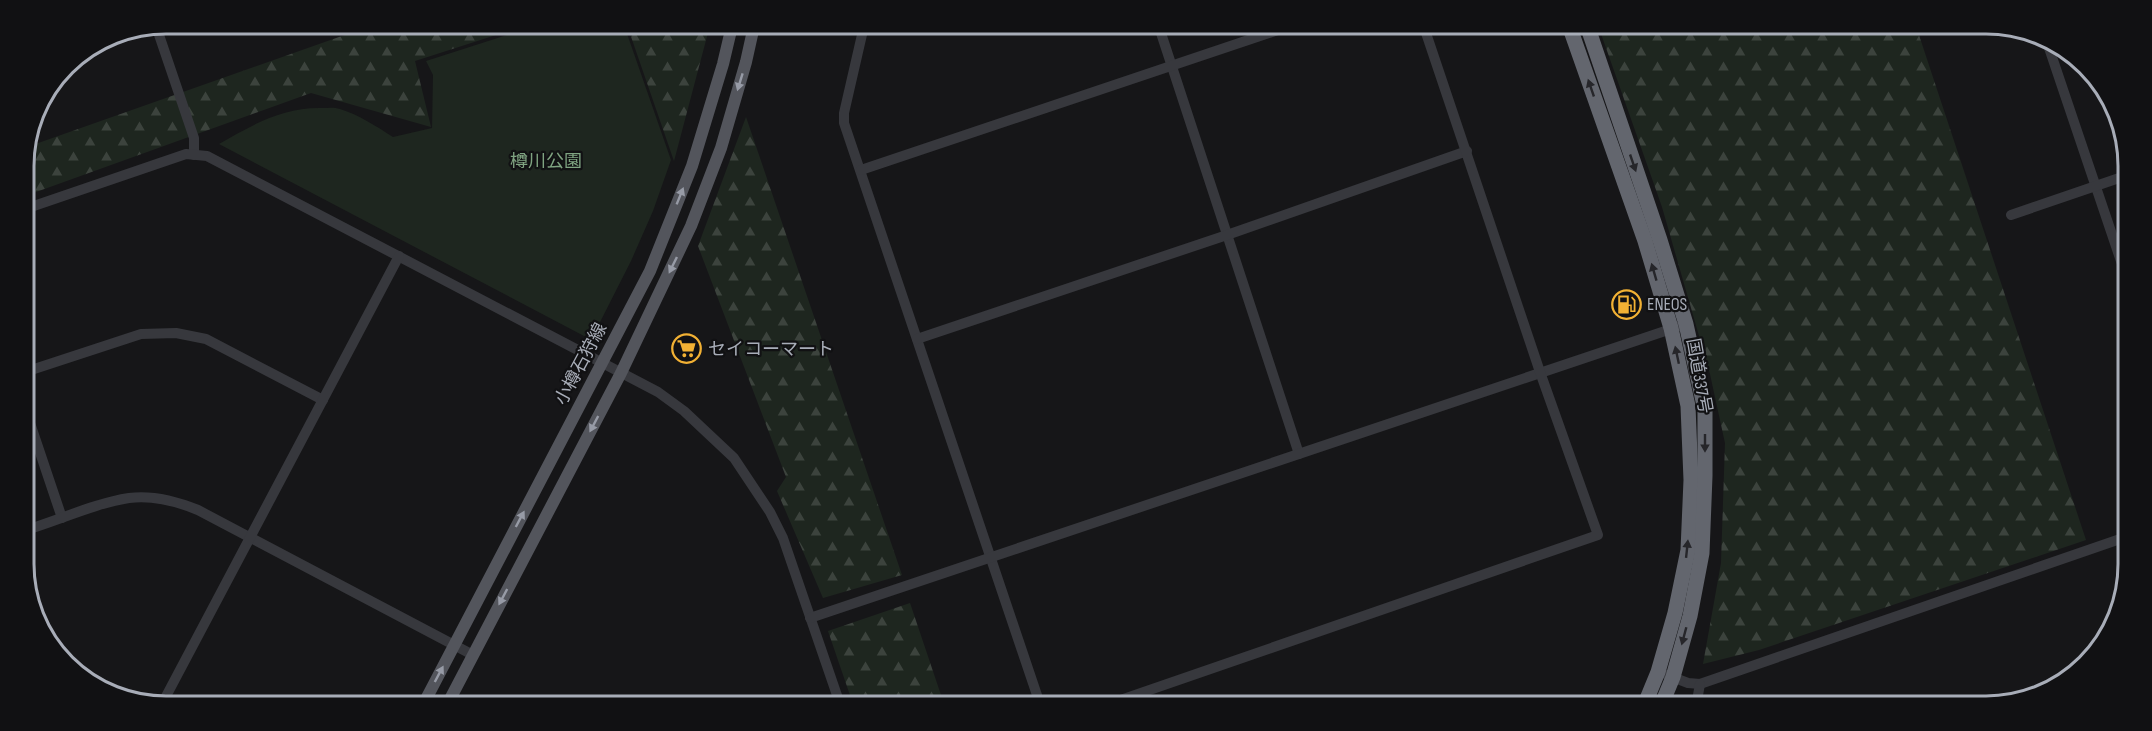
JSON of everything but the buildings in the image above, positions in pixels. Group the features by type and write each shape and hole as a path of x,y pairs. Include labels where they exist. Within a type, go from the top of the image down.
{"highway":[{"name":"国道337号","path":"1572,34 1645,241 1678,326 1705,410 1702,553 1690,616 1673,677 1665,696"},
{"name":"国道337号","path":"1590,34 1660,240 1678,326 1688,406 1690,480 1688,550 1676,613 1648,696"}],"main road":[{"name":"小樽石狩線","path":"428,696 650,271 692,166 730,35"},
{"name":"小樽石狩線","path":"452,696 621,373 691,226 709,182 746,62 752,35"}],"street":[{"path":"1161,34 1299,454"},
{"path":"861,170 1265,34"},
{"path":"1135,696 1598,535 1540,372 1427,34"},
{"path":"159,35 194,138 194,155"},
{"path":"862,35 844,113 844,123 1037,696"},
{"path":"2050,52 2118,252"},
{"path":"917,339 1227,235 1467,151"},
{"path":"35,206 186,154 207,156 658,392 684,411 734,458 770,512 783,538 837,696"},
{"path":"2011,215 2118,178"},
{"path":"167,696 399,256"},
{"path":"810,618 1678,326"},
{"path":"34,369 141,334 176,333 206,339 324,400"},
{"path":"34,436 62,518"},
{"path":"34,527 130,498 182,503 473,655"},
{"path":"1658,672 1688,683 1700,684 2118,540"},
{"path":"1698,696 1700,684"}],"green space":[{"path":"1601,34 1919,34 2086,540 1759,650 1703,664 1721,563 1725,443 1710,374 1662,207"},
{"path":"345,35 496,35 415,61 431,127 311,93 35,192 37,143"},
{"name":"樽川公園","path":"507,35 627,35 671,160 653,211 631,261 595,332 584,336 219,144 268,118 308,108 340,109 361,118 393,137 432,128 433,75 426,61"},
{"path":"630,35 707,35 674,161"},
{"path":"746,117 902,575 823,598 777,491 786,477 698,246"},
{"path":"910,603 941,696 850,696 828,631"}],"place":[{"name":"ENEOS","path":"1626,304"},
{"name":"セイコーマート","path":"687,349"}]}
